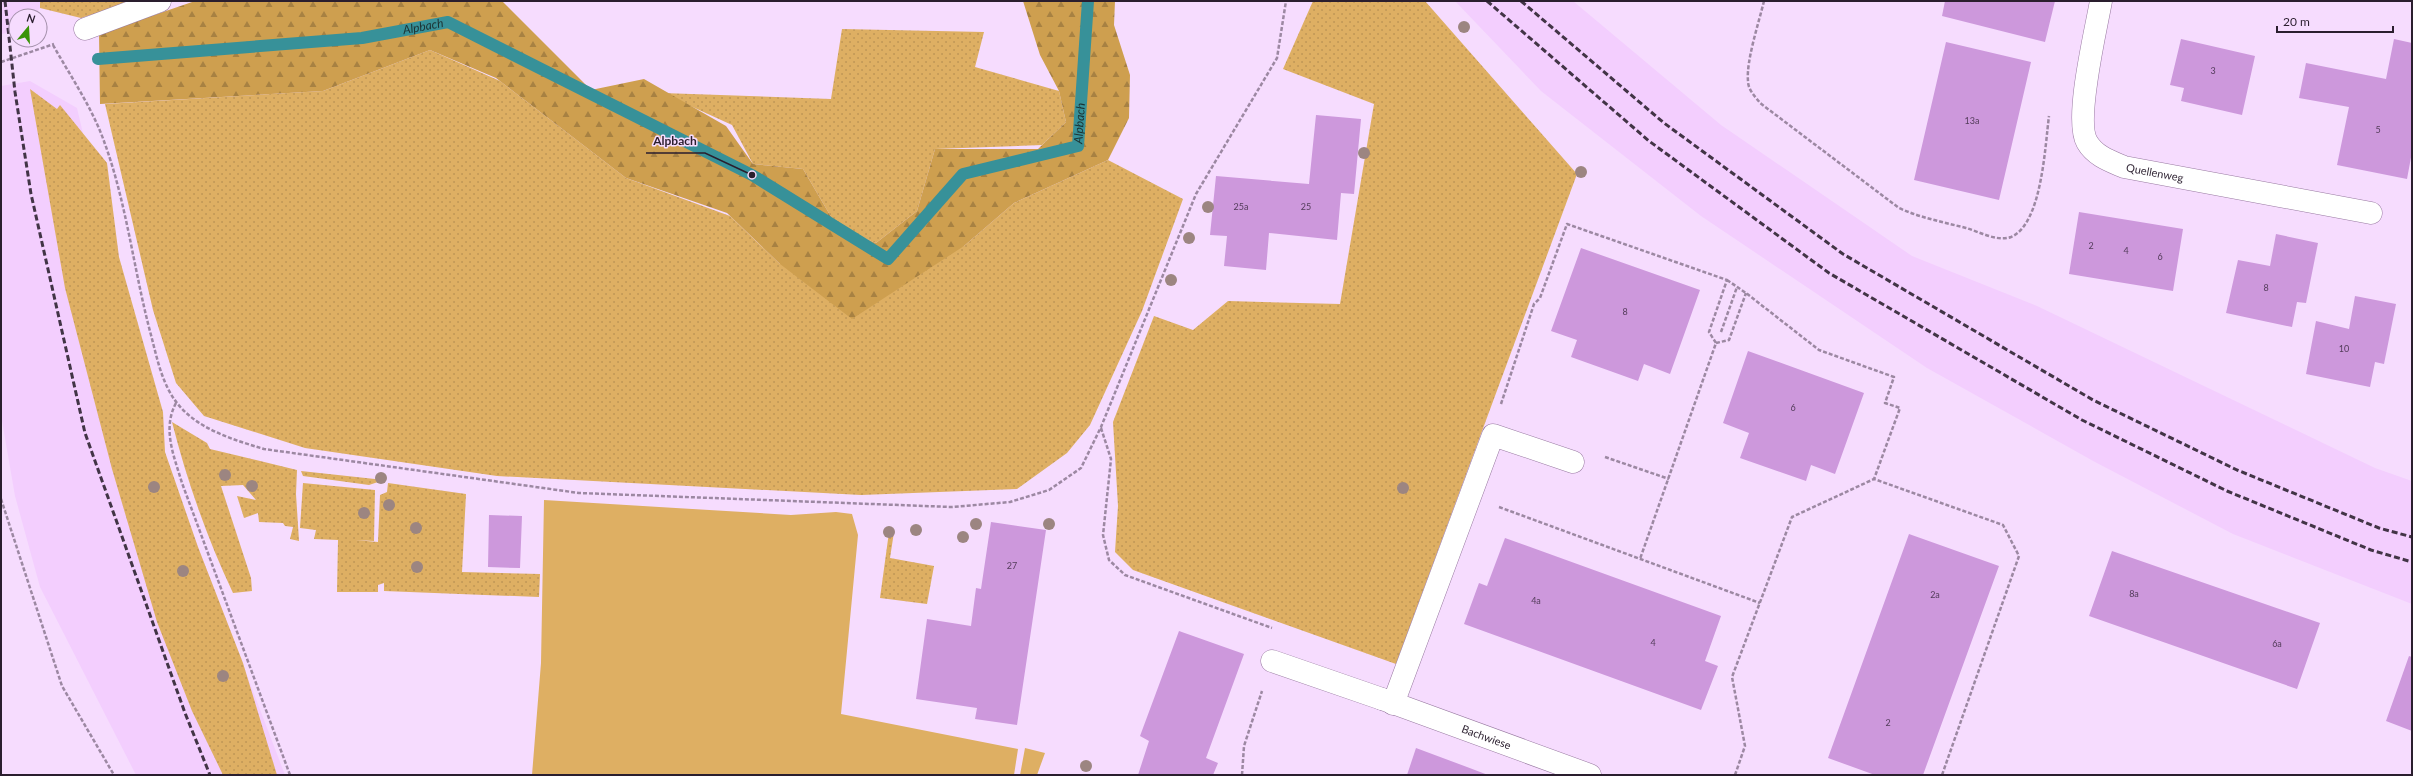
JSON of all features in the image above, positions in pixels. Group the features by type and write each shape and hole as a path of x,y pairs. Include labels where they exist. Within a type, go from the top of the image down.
{"street":[{"path":"85,29 160,1"},
{"name":"Quellenweg","path":"2101,1 2083,106 2082,126 2086,142 2095,152 2124,167 2371,213"},
{"path":"1387,701 1470,496 1493,435 1573,462"},
{"name":"Bachwiese","path":"1272,661 1590,775"}],"path":[{"path":"53,45 85,101 105,143 159,364 176,403 188,415 230,439 264,449 579,493 952,507 1010,502 1049,490 1081,468 1101,427 1196,194 1277,58 1286,1"},
{"path":"1764,1 1749,66 1748,82 1751,92 1760,103 1899,208 1921,218 1968,229 1996,238 2010,237 2019,230 2035,206 2050,111"},
{"path":"1,62 53,45 85,29"},
{"path":"1493,435 1508,379 1534,304 1540,298 1567,224 1727,280 1819,350 1894,377 1885,403 1900,408 1874,479"},
{"path":"1716,343 1709,332 1727,280"},
{"path":"1721,332 1737,287"},
{"path":"1716,343 1730,340 1746,293"},
{"path":"1640,559 1716,343"},
{"path":"176,403 170,415 169,427 173,451 180,477 290,775"},
{"path":"1101,427 1111,459 1103,535 1110,560 1125,575 1274,628"},
{"path":"1603,456 1669,479"},
{"path":"1735,775 1745,746 1732,677 1792,517 1874,479 2003,525 2019,556 1942,775"},
{"path":"1470,496 1760,603"},
{"path":"1,498 62,686 114,775"},
{"path":"1242,775 1244,746 1272,661"}],"shaded area":[{"path":"1,1 40,1 40,8 8,8 8,33 1,34"},
{"path":"40,1 135,1 81,18 48,10 48,8 40,8"},
{"path":"1313,1 1425,1 1577,174 1396,664 1133,570 1115,552 1118,506 1113,422 1154,316 1193,330 1228,301 1340,304 1374,104 1283,69"},
{"path":"1455,1 1573,1 1721,125 1912,256 2037,306 2375,468 2412,481 2412,604 2233,534 2095,462 1927,368 1701,216 1541,91"},
{"path":"842,29 984,32 975,67 1059,91 1066,122 1042,145 935,149 917,211 876,243 837,227 803,169 753,164 732,125 662,93 831,99"},
{"path":"430,50 500,81 626,178 730,216 780,264 964,246 1014,203 1108,160 1183,199 1142,311 1090,425 1067,453 1017,489 861,495 497,476 305,448 204,416 176,383 153,310 105,104 323,91"},
{"path":"30,81 77,108 152,426 285,775 136,775 40,587 15,496 1,415 1,86"},
{"path":"30,89 57,109 60,105 107,163 119,257 163,412 165,452 198,547 243,663 277,775 223,775 192,711 157,622 112,469 65,288"},
{"path":"172,422 207,443 210,449 297,470 296,494 299,541 290,539 293,527 285,526 283,523 259,522 258,513 244,518 237,496 256,500 243,485 221,486 251,578 252,591 233,593 198,509"},
{"path":"301,471 384,480 369,485 303,476"},
{"path":"303,483 375,490 374,541 355,540 378,542 380,495 387,492 388,483 466,494 462,572 540,574 539,597 384,591 384,583 378,585 378,592 337,592 338,540 314,539 316,530 300,528"},
{"path":"544,500 791,515 836,512 852,514 858,535 841,714 1018,749 1014,775 532,775 541,663"},
{"path":"889,532 894,532 890,558 934,566 927,604 880,598"},
{"path":"1025,748 1045,753 1037,775 1020,775"}],"green space":[{"path":"195,1 502,1 591,90 644,79 726,126 753,164 803,169 837,227 876,243 917,211 935,149 1038,149 1066,122 1059,91 1040,55 1023,1 1115,1 1114,25 1130,75 1129,118 1108,160 1014,203 964,246 852,319 780,264 727,213 626,178 496,78 430,50 323,91 100,104 99,34"}],"building":[{"path":"1945,1 2055,1 2045,42 1942,16"},
{"path":"2181,39 2255,56 2242,115 2181,101 2184,88 2170,85"},
{"path":"2394,39 2412,43 2412,152 2407,179 2337,165 2349,107 2299,98 2306,63 2386,79"},
{"path":"1946,42 2031,62 1999,200 1914,180"},
{"path":"1316,115 1361,119 1354,194 1341,193 1337,240 1269,233 1266,270 1224,266 1227,236 1210,235 1216,176 1309,184"},
{"path":"2079,212 2183,229 2173,291 2069,274"},
{"path":"2276,234 2318,243 2306,303 2297,302 2292,327 2226,313 2238,260 2270,266"},
{"path":"1581,248 1700,290 1670,374 1644,364 1638,381 1571,357 1577,340 1551,331"},
{"path":"2355,296 2396,304 2384,364 2375,362 2370,387 2306,374 2316,321 2349,329"},
{"path":"1748,351 1864,393 1835,474 1811,465 1806,481 1740,458 1749,433 1723,423"},
{"path":"489,515 522,516 520,568 488,567"},
{"path":"991,522 1046,530 1017,725 975,719 977,708 916,699 927,619 971,626 976,588 981,589"},
{"path":"1909,534 1999,566 1923,775 1875,775 1828,758"},
{"path":"1505,538 1721,616 1705,661 1718,666 1701,710 1464,624 1479,583 1487,586"},
{"path":"2112,551 2320,623 2297,689 2089,616"},
{"path":"1179,631 1244,654 1206,758 1218,763 1213,775 1138,775 1149,741 1140,736"},
{"path":"2409,656 2412,657 2412,731 2386,721"},
{"path":"1416,748 1467,767 1488,775 1407,775"}],"waterway":[{"name":"Alpbach","path":"98,59 362,38 448,22 752,175 888,259 963,174 1078,146 1088,1"}],"railway":[{"path":"5,1 15,92 31,194 85,433 185,713 210,775"},
{"path":"1487,1 1649,141 1829,273 2082,420 2227,491 2371,550 2412,562"},
{"path":"1521,1 1664,123 1843,254 2093,400 2237,470 2379,528 2412,537"}],"place":[{"name":"Alpbach","path":"752,175"}]}
